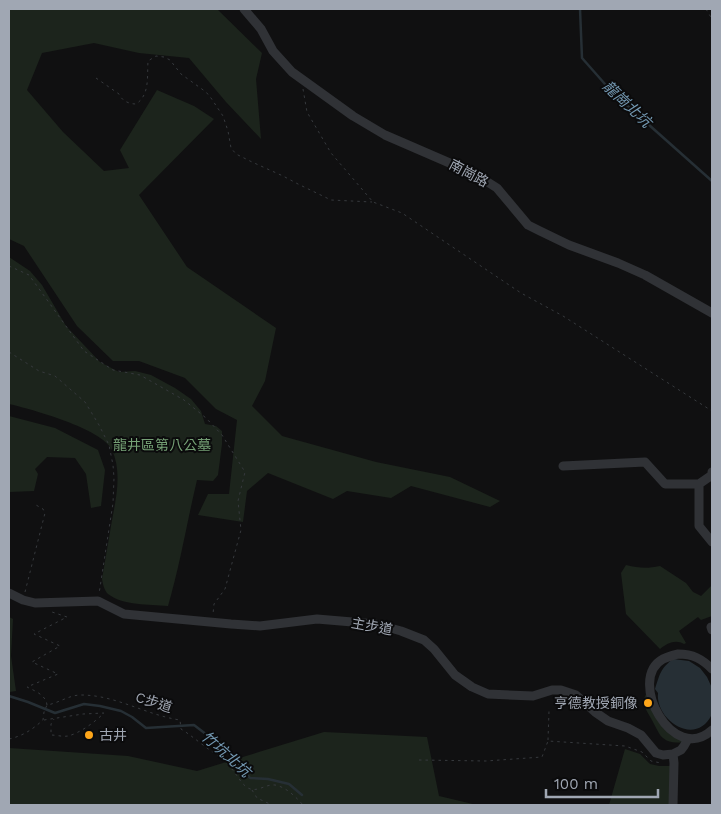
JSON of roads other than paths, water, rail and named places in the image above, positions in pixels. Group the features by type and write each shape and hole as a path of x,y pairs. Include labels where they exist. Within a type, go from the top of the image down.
{"street":[{"name":"南崗路","path":"244,9 261,29 273,50 292,72 353,116 385,135 475,174 497,188 528,225 569,245 645,275 712,313"},
{"path":"563,466 645,462 665,484 699,484 712,476 712,472"},
{"path":"699,484 699,526 712,542"},
{"name":"主步道","path":"9,593 23,600 35,603 98,601 124,614 212,622 260,626 318,619 376,624 424,640 434,649 455,675 472,687 488,694 532,696 552,690 561,690 576,695 608,721 641,735 656,753 673,759"},
{"path":"712,669 702,660 689,654 675,654 657,662 652,670 650,684 650,695 655,708 662,721 670,729 688,739 706,735 712,730"},
{"path":"673,805 673,759 688,739"}],"waterway":[{"name":"龍崗北坑","path":"580,9 582,58 612,92 712,181"},
{"name":"竹坑北坑","path":"9,696 55,713 84,704 100,706 121,711 146,728 194,725 224,748 250,778 268,779 289,784 302,795"}],"place":[{"name":"亨德教授銅像","path":"648,703"},
{"name":"古井","path":"89,735"}],"park label":[{"name":"龍井區第八公墓","path":"162,445"}]}
